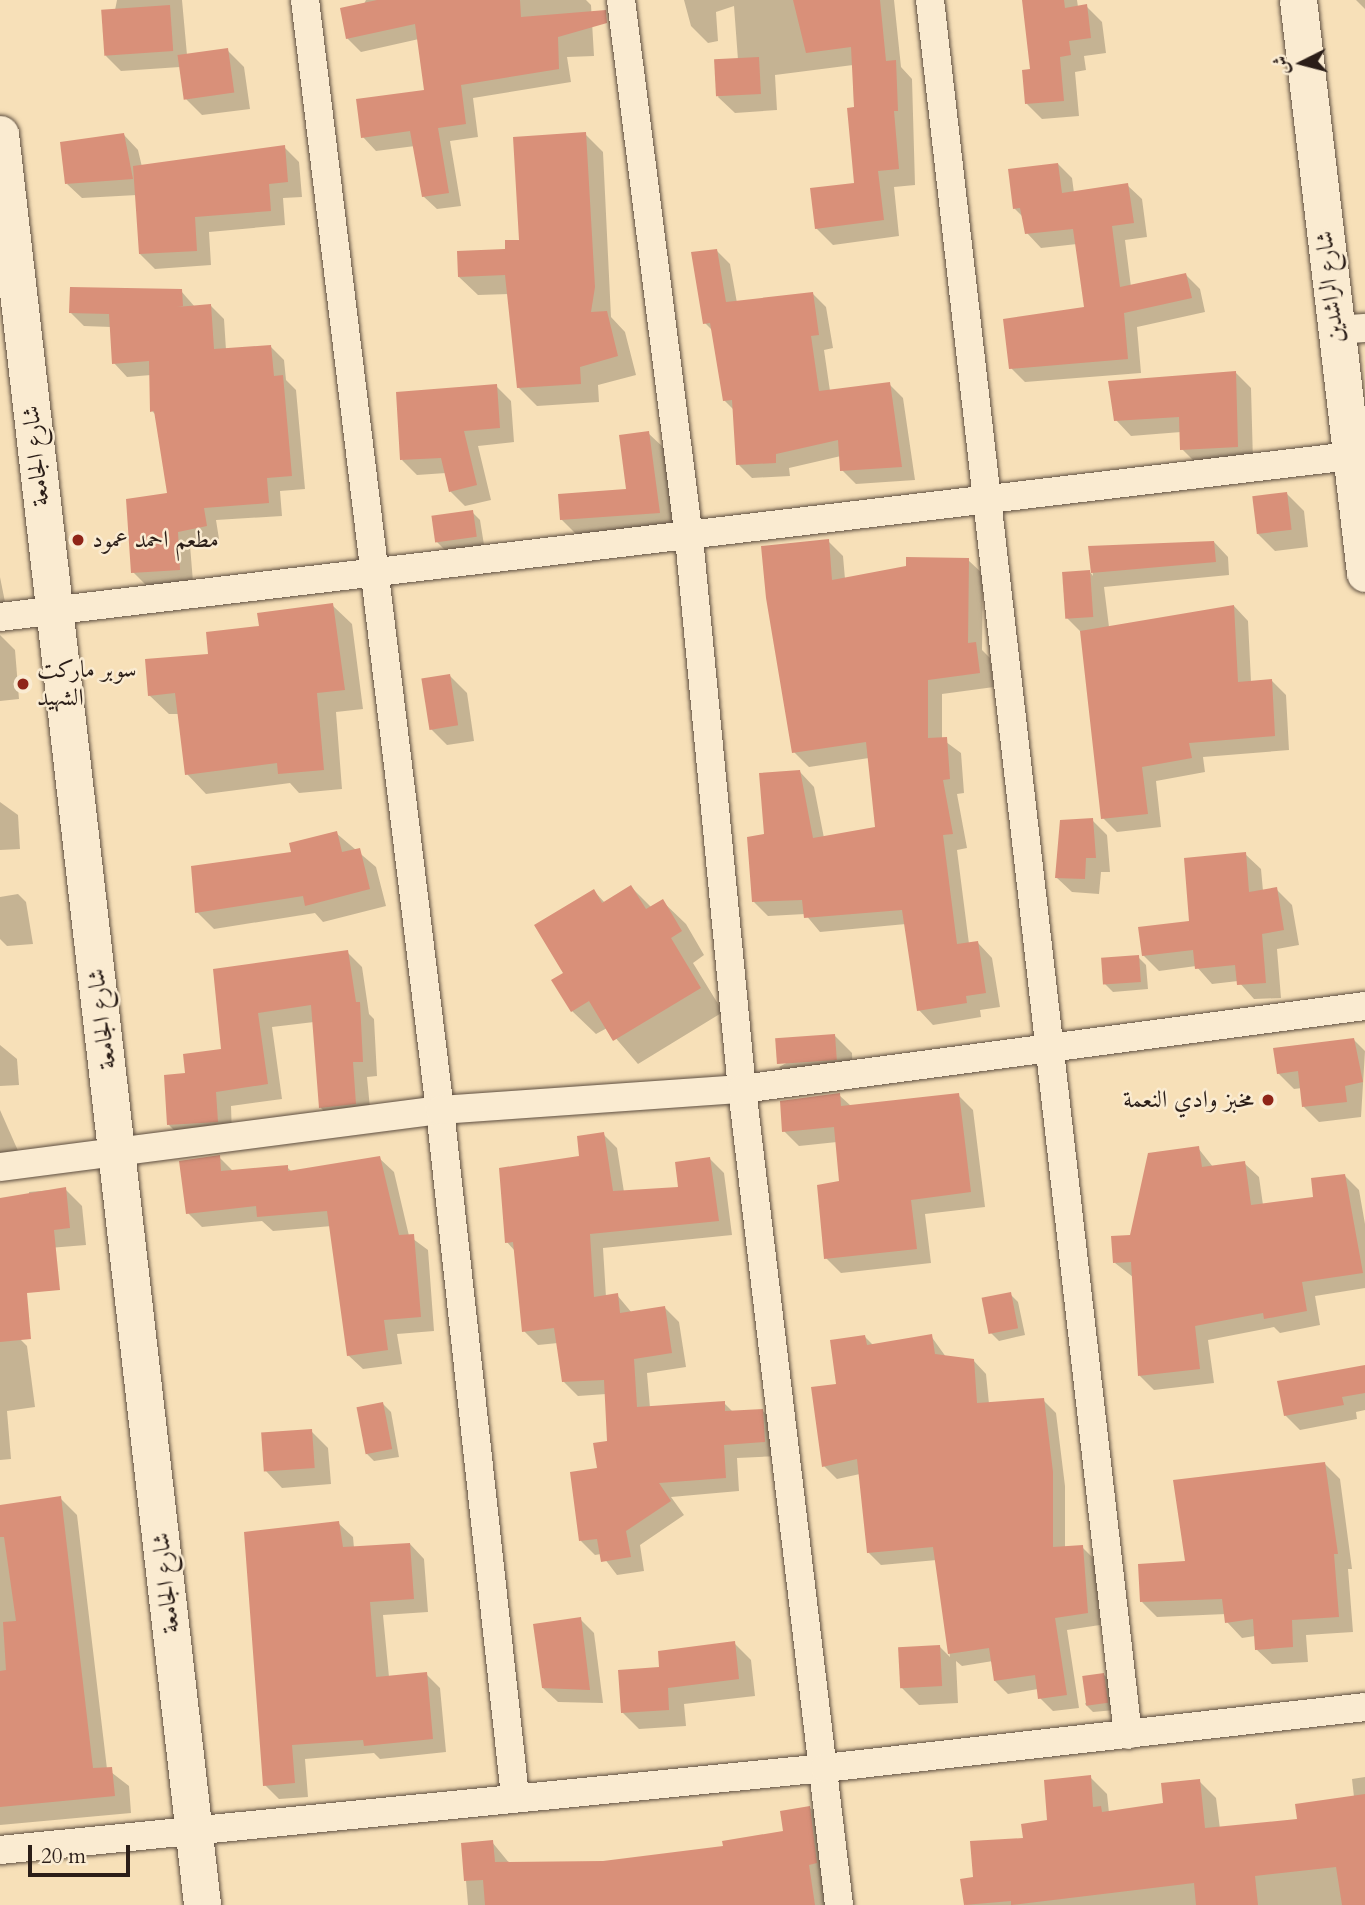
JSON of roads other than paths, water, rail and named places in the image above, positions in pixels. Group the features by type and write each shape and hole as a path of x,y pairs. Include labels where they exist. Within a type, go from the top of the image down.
{"street":[{"path":"305,0 440,1111 515,1796"},
{"path":"621,0 689,538 741,1089 825,1768 839,1905"},
{"path":"930,0 985,502 1053,1050 1128,1735"},
{"name":"شارع الراشدين","path":"1298,0 1350,329 1350,456 1365,573"},
{"name":"شارع الجامعة","path":"0,134 202,1905"},
{"path":"0,617 374,570 689,538 1350,456"},
{"path":"0,1167 440,1111 741,1089 1053,1050 1365,1006"},
{"path":"0,1850 515,1796 825,1768 1365,1707"}],"place":[{"name":"مطعم احمد عمود","path":"78,540"},
{"name":"سوبر ماركت الشهيد","path":"23,684"},
{"name":"مخبز وادي النعمة","path":"1268,1100"}]}
